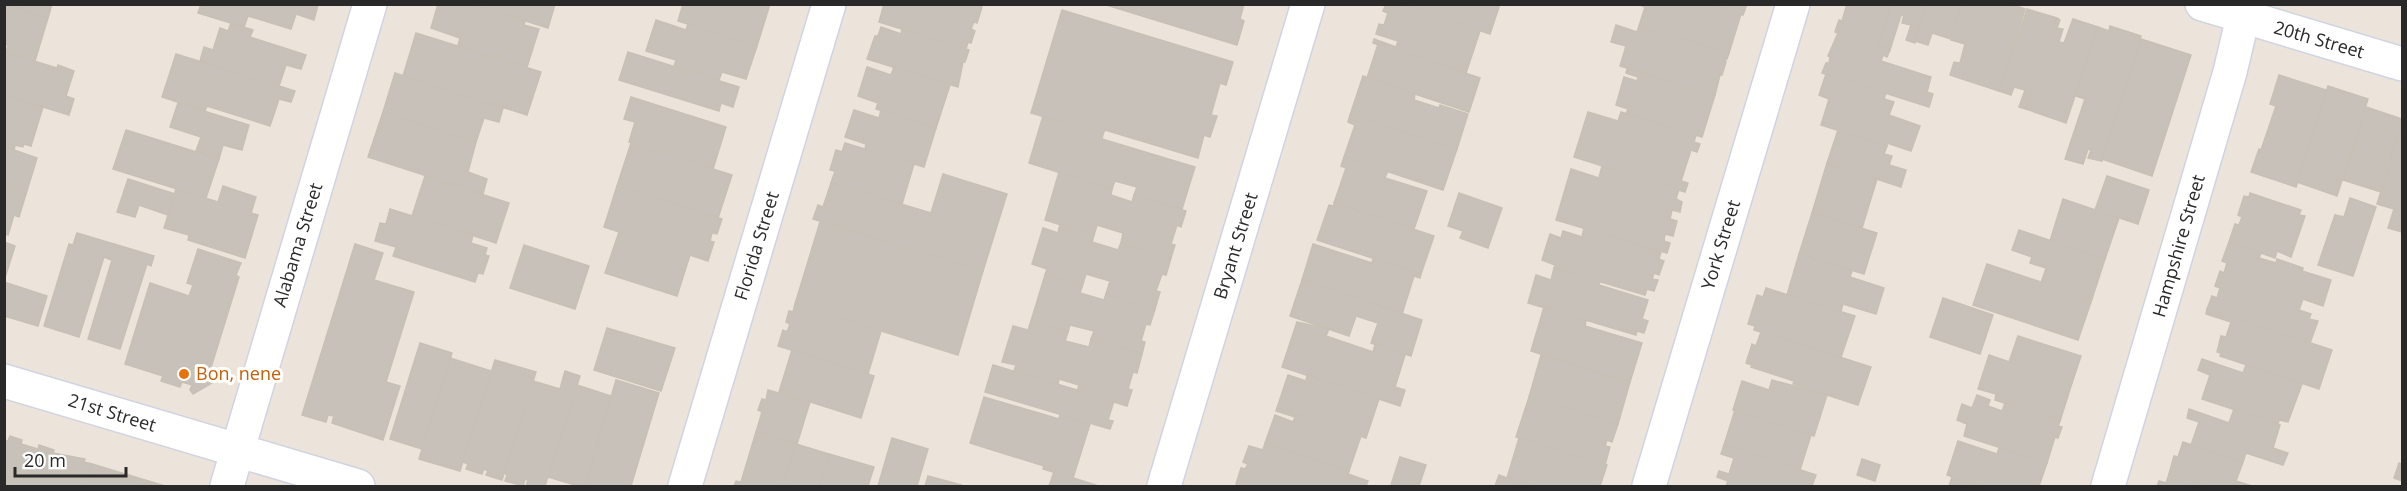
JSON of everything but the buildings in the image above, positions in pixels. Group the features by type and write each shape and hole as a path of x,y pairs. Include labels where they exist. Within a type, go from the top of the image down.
{"street":[{"name":"Alabama Street","path":"227,486 370,4"},
{"name":"Florida Street","path":"685,486 829,4"},
{"name":"Bryant Street","path":"1164,486 1308,4"},
{"name":"York Street","path":"1649,486 1793,4"},
{"name":"20th Street","path":"2202,4 2243,11 2403,64"},
{"name":"Hampshire Street","path":"2108,486 2230,72 2243,11"},
{"name":"21st Street","path":"4,381 358,486"}],"place":[{"name":"Bon, nene","path":"184,374"}]}
